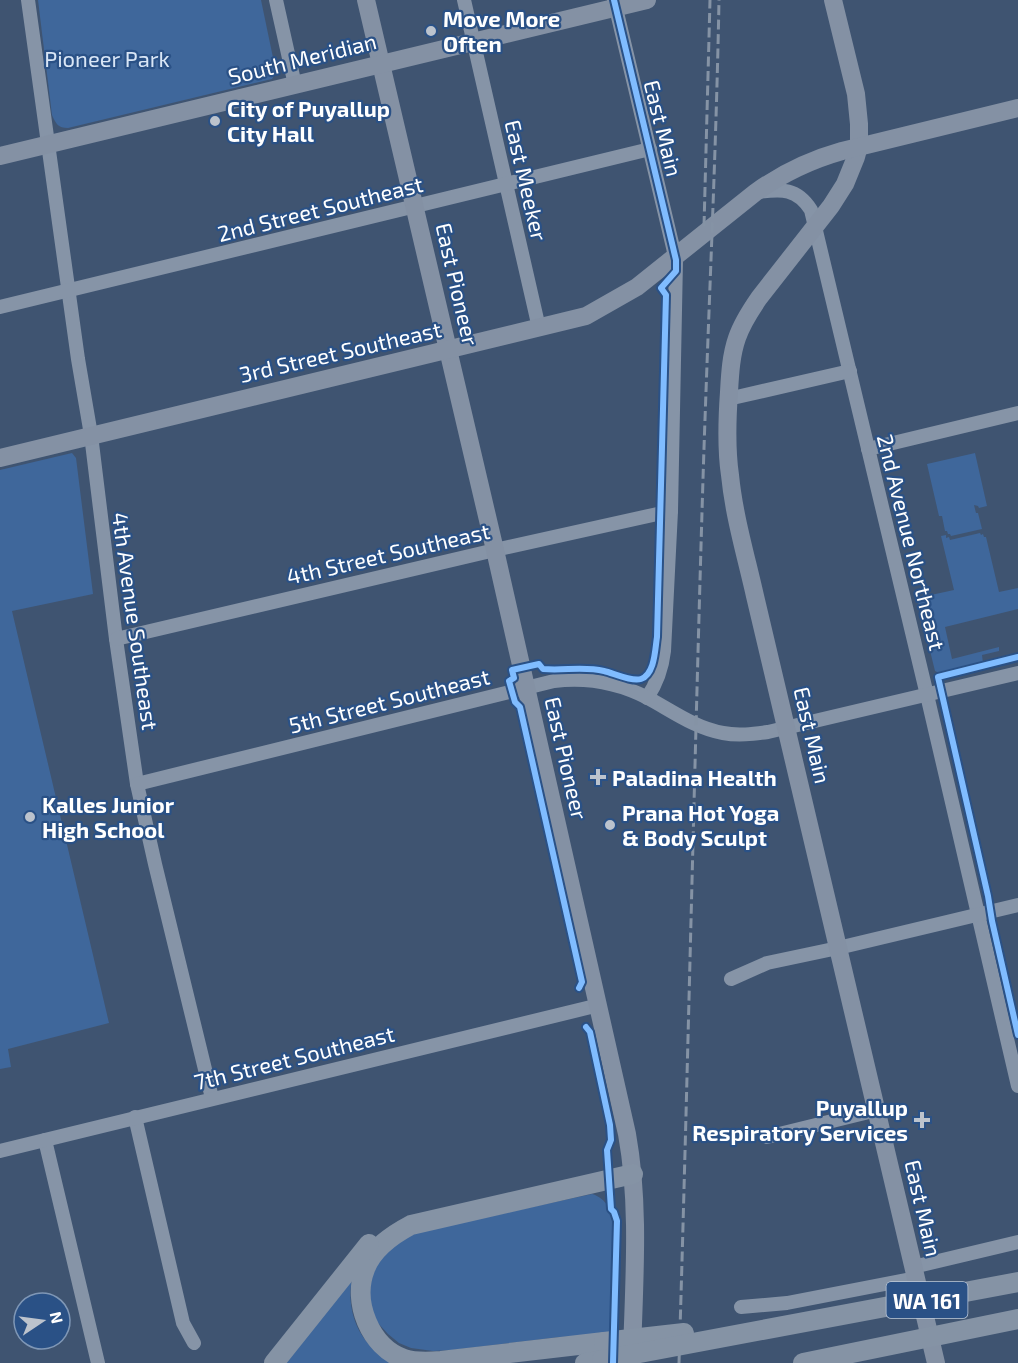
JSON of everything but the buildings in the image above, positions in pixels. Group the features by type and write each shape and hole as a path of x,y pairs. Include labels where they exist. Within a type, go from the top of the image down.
{"highway":[{"path":"597,1355 421,1362 404,1359 384,1347 369,1327 362,1302 362,1280 368,1263 379,1248 395,1234 411,1225 632,1168"},
{"path":"274,1363 374,1237 394,1222 421,1212 632,1168"},
{"name":"WA 161","path":"597,1355 836,1317 1018,1282"},
{"name":"WA 161","path":"803,1363 1018,1319"},
{"path":"812,1363 861,1352"}],"main road":[{"name":"East Pioneer","path":"366,0 623,1111 632,1168 635,1223 632,1363"},
{"name":"South Meridian","path":"0,156 474,42 615,4 647,0"},
{"name":"East Main","path":"833,0 855,94 859,146 852,170 831,206 748,313 735,346 731,367 727,433 729,464 734,501 786,727 936,1363"},
{"name":"3rd Street Southeast","path":"0,458 586,316 637,287 756,192 809,161 859,146 1018,108"}],"street":[{"name":"4th Avenue Southeast","path":"28,0 91,435 116,639 137,784 157,876 212,1098"},
{"path":"276,0 295,85"},
{"name":"East Meeker","path":"464,0 539,328"},
{"name":"East Main","path":"615,4 676,257 671,511 664,651 659,675 648,698"},
{"name":"2nd Street Southeast","path":"0,307 650,149"},
{"name":"2nd Avenue Northeast","path":"756,192 782,189 795,194 811,210 1018,1086"},
{"path":"728,399 850,371"},
{"path":"868,449 1018,413"},
{"name":"4th Street Southeast","path":"116,639 671,511"},
{"name":"5th Street Southeast","path":"137,784 554,681 584,680 606,683 648,698 697,725 723,733 745,735 768,732 1018,673"},
{"path":"731,979 766,963 1018,905"},
{"name":"7th Street Southeast","path":"0,1151 599,1005"},
{"path":"767,1137 877,1110"},
{"path":"135,1117 183,1323 194,1343"},
{"path":"45,1140 98,1363"},
{"path":"741,1307 787,1303 915,1273 1018,1242"}],"green space":[{"name":"Pioneer Park","path":"38,0 261,0 276,72 272,79 68,128 62,127 56,123 52,115"},
{"name":"Kalles Junior High School","path":"72,453 76,458 93,594 12,611 109,1023 8,1049 11,1067 0,1069 0,470"},
{"path":"975,453 987,506 979,508 974,505 982,529 951,536 945,531 942,516 939,516 927,464"},
{"path":"980,533 986,537 999,592 1018,588 1018,609 945,627 952,659 999,647 999,651 982,655 983,663 939,673 935,671 917,598 954,590 941,536 946,535 946,538 949,537 950,540"},
{"path":"592,1194 608,1206 615,1225 612,1335 560,1337 433,1351 411,1348 399,1343 377,1322 369,1295 370,1277 386,1249 418,1232"},
{"path":"357,1267 350,1294 352,1311 358,1329 375,1349 400,1363 286,1363 352,1271"}],"railway":[{"path":"704,226 710,0"},
{"path":"679,1363 719,0"}],"cycle path":[{"path":"579,988 582,982 520,707 515,702 509,681 514,678 512,670 539,664 543,669 596,670 637,680 649,672 655,654 666,295 661,288 676,271 676,260 614,0"},
{"path":"1018,657 938,677 1018,1035"},
{"path":"586,1027 590,1032 610,1125 611,1140 607,1150 611,1209 617,1221 613,1363"}],"place":[{"name":"Move More Often","path":"431,31"},
{"name":"City of Puyallup City Hall","path":"215,121"},
{"name":"Paladina Health","path":"598,777"},
{"name":"Kalles Junior High School","path":"30,817"},
{"name":"Prana Hot Yoga & Body Sculpt","path":"610,825"},
{"name":"Puyallup Respiratory Services","path":"922,1120"}]}
